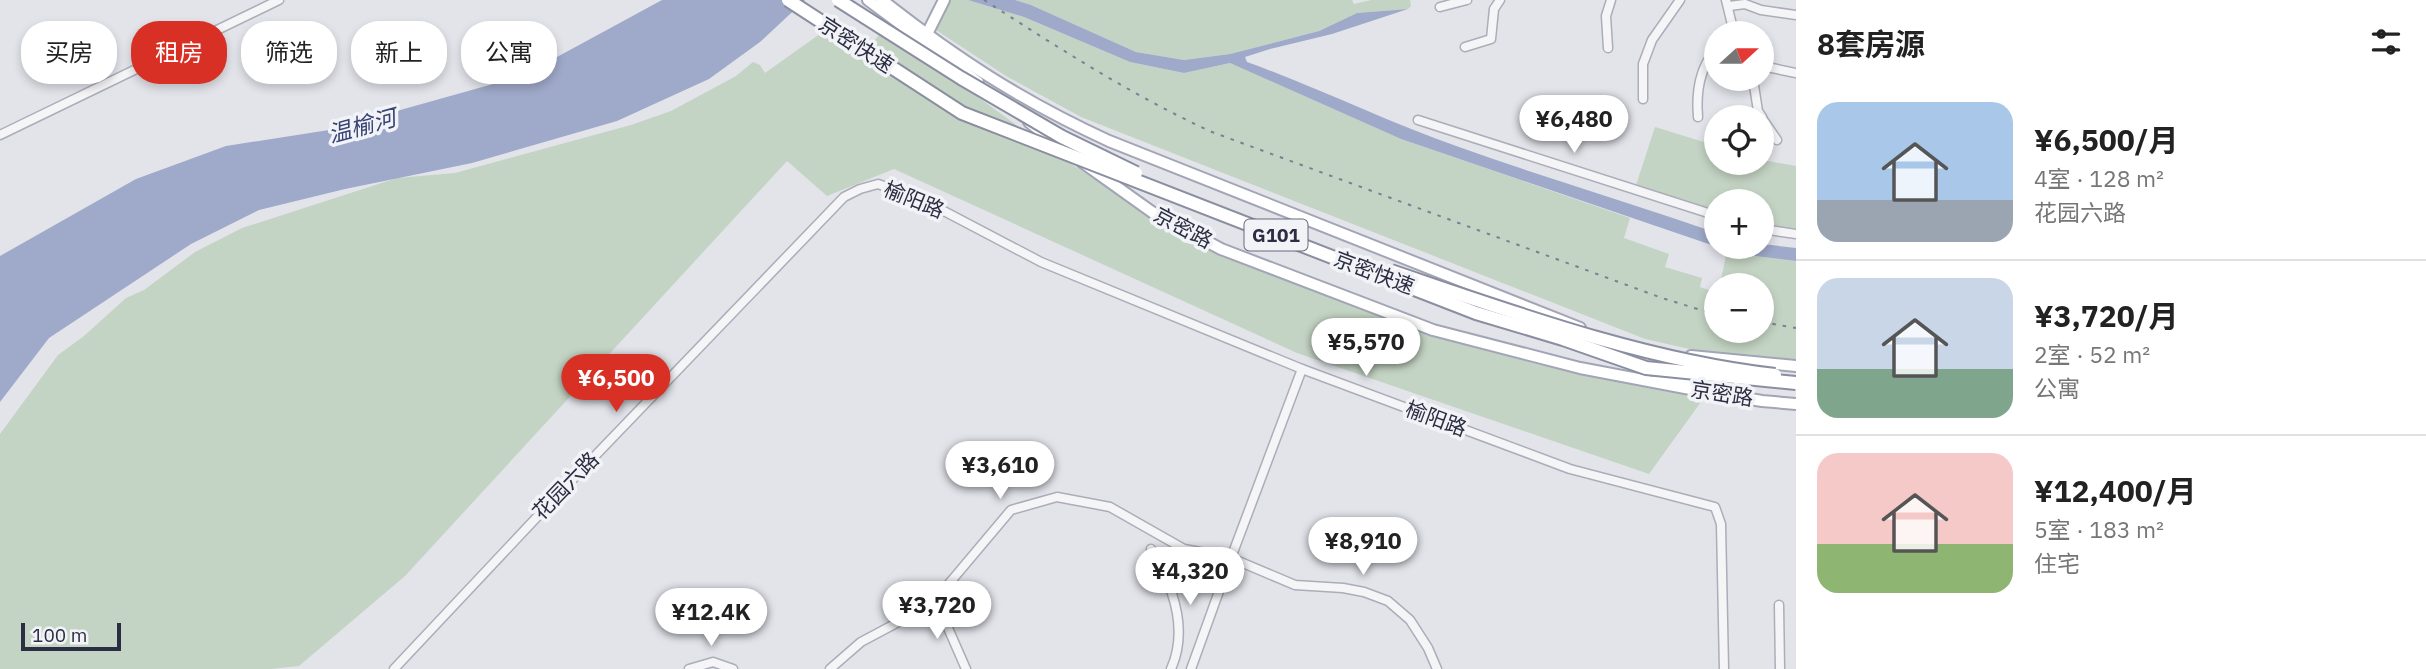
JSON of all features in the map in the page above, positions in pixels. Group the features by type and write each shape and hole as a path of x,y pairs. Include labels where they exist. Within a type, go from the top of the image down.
{"highway":[{"name":"京密快速","path":"788,0 962,113 1476,313 1646,368 1796,383"},
{"name":"京密快速","path":"838,0 961,78 1062,136 1160,184 1279,234 1572,331 1677,355 1772,374 1796,376"},
{"path":"1646,368 1727,395"}],"main road":[{"name":"京密路","path":"868,0 925,39 1007,89 1053,115 1109,141 1585,330 1677,355 1796,366"},
{"name":"京密路","path":"882,0 925,39 1040,132 1152,212 1222,249 1433,330 1580,368 1762,401 1796,404"},
{"path":"925,39 944,0"}],"street":[{"path":"0,135 279,0"},
{"path":"1440,7 1466,0"},
{"path":"1465,47 1491,39 1494,9 1500,0"},
{"path":"1608,48 1606,16 1611,0"},
{"path":"1643,99 1643,64 1652,40 1680,0"},
{"path":"1732,21 1728,3 1796,15"},
{"path":"1774,68 1796,73"},
{"path":"1698,117 1696,96 1704,70"},
{"path":"1418,120 1704,212"},
{"path":"1774,136 1777,141"},
{"name":"榆阳路","path":"860,189 878,184 921,199 1041,261 1302,369 1570,469 1715,507 1721,524 1724,669"},
{"name":"花园六路","path":"394,669 844,197 860,189"},
{"path":"1774,231 1796,234"},
{"path":"1191,669 1302,369"},
{"path":"830,669 861,642 906,618 947,586 1011,510 1057,497 1110,507 1184,549 1230,558 1295,585 1364,592 1388,601 1410,620 1428,648 1437,669"},
{"path":"1151,549 1172,592 1180,632 1171,669"},
{"path":"931,598 942,612 966,669"},
{"path":"1779,605 1780,669"},
{"path":"689,669 713,662 733,669"}],"green space":[{"path":"950,0 968,0 1024,17 1130,62 1184,73 1230,63 1401,139 1630,218 1624,238 1669,254 1665,267 1702,278 1700,287 1704,288 1704,343 1774,343 1774,273 1722,273 1725,259 1796,261 1796,367 1707,353 1645,339 1081,117 1006,76 936,30"},
{"path":"1015,0 1352,0 1354,4 1371,0 1410,0 1411,6 1408,9 1357,13 1319,31 1230,54 1184,60 1136,52"},
{"path":"831,26 875,40 882,31 1059,156 1190,241 1401,325 1536,364 1706,395 1649,474 1297,353 894,169 827,196 787,161 405,576 299,666 271,669 0,669 0,434 58,355 84,336 126,298 144,290 195,252 242,228 397,178 455,173 631,125 671,111 736,76 753,62 760,65 765,73"},
{"path":"1655,127 1704,142 1704,175 1774,175 1774,162 1796,166 1796,229 1774,226 1774,189 1704,189 1704,207 1636,185"}],"water":[{"name":"温榆河","path":"662,0 805,0 760,42 709,79 617,121 472,163 259,210 191,244 49,338 0,402 0,256 136,179 226,146 329,130 493,84 557,84 557,57"},
{"path":"968,0 1015,0 1136,52 1184,60 1230,54 1319,31 1357,13 1408,9 1332,34 1245,57 1247,62 1432,137 1704,229 1704,243 1401,139 1230,63 1184,73 1130,62 1024,17"},
{"path":"1774,245 1796,248 1796,261 1774,258"}],"railway":[{"path":"984,0 1124,87 1212,132 1662,298 1704,311"},
{"path":"1774,324 1796,328"}]}
